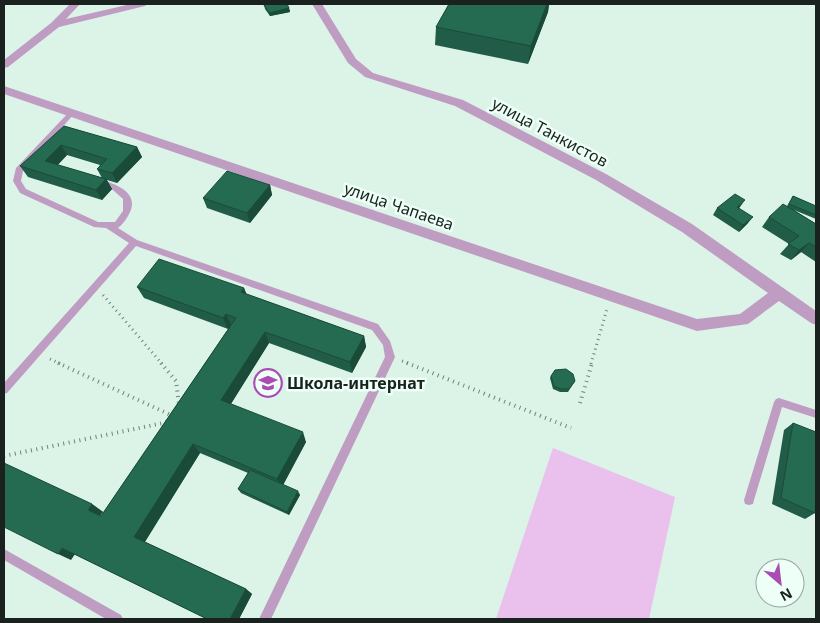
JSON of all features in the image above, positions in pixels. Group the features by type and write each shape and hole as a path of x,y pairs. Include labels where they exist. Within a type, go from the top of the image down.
{"street":[{"path":"4,65 56,25 75,4"},
{"path":"56,25 142,4"},
{"name":"улица Танкистов","path":"317,4 352,61 369,75 459,103 593,172 687,228 816,319"},
{"name":"улица Чапаева","path":"4,90 697,325 743,320 779,292"}],"lane":[{"path":"72,113 19,170 17,181 23,190 97,225 117,225 127,211 126,196 118,188 91,180"},
{"path":"107,225 134,242 374,328 387,344 390,357 265,619"},
{"path":"4,390 134,242"},
{"path":"749,500 779,402 816,414"},
{"path":"4,554 117,619"}],"path":[{"path":"95,286 176,381 179,410"},
{"path":"580,403 610,296"},
{"path":"4,456 180,420 37,352"},
{"path":"390,357 571,428"}],"shaded area":[{"path":"553,448 675,497 649,619 496,619"}],"building":[{"path":"287,4 289,8 269,13 264,5"},
{"path":"449,4 547,4 531,46 436,27"},
{"path":"64,126 137,147 112,173 97,169 107,159 61,145 45,161 106,179 96,190 20,166"},
{"path":"227,171 270,185 247,213 203,198"},
{"path":"735,194 745,200 737,207 753,217 743,225 717,208"},
{"path":"793,196 816,206 816,215 789,204"},
{"path":"783,204 816,224 816,247 809,243 799,250 788,244 799,236 769,217"},
{"path":"159,259 244,288 241,292 364,336 350,362 265,332 221,400 303,432 277,479 193,444 134,537 246,589 230,619 207,619 62,548 58,554 4,527 4,463 92,504 88,510 101,516 236,318 226,314 223,318 137,287"},
{"path":"566,369 573,374 575,381 569,389 561,389 554,386 551,376 555,370"},
{"path":"793,423 816,432 815,513 781,498"},
{"path":"250,470 298,491 287,512 238,489"}],"place":[{"name":"Школа-интернат","path":"268,383"}]}
